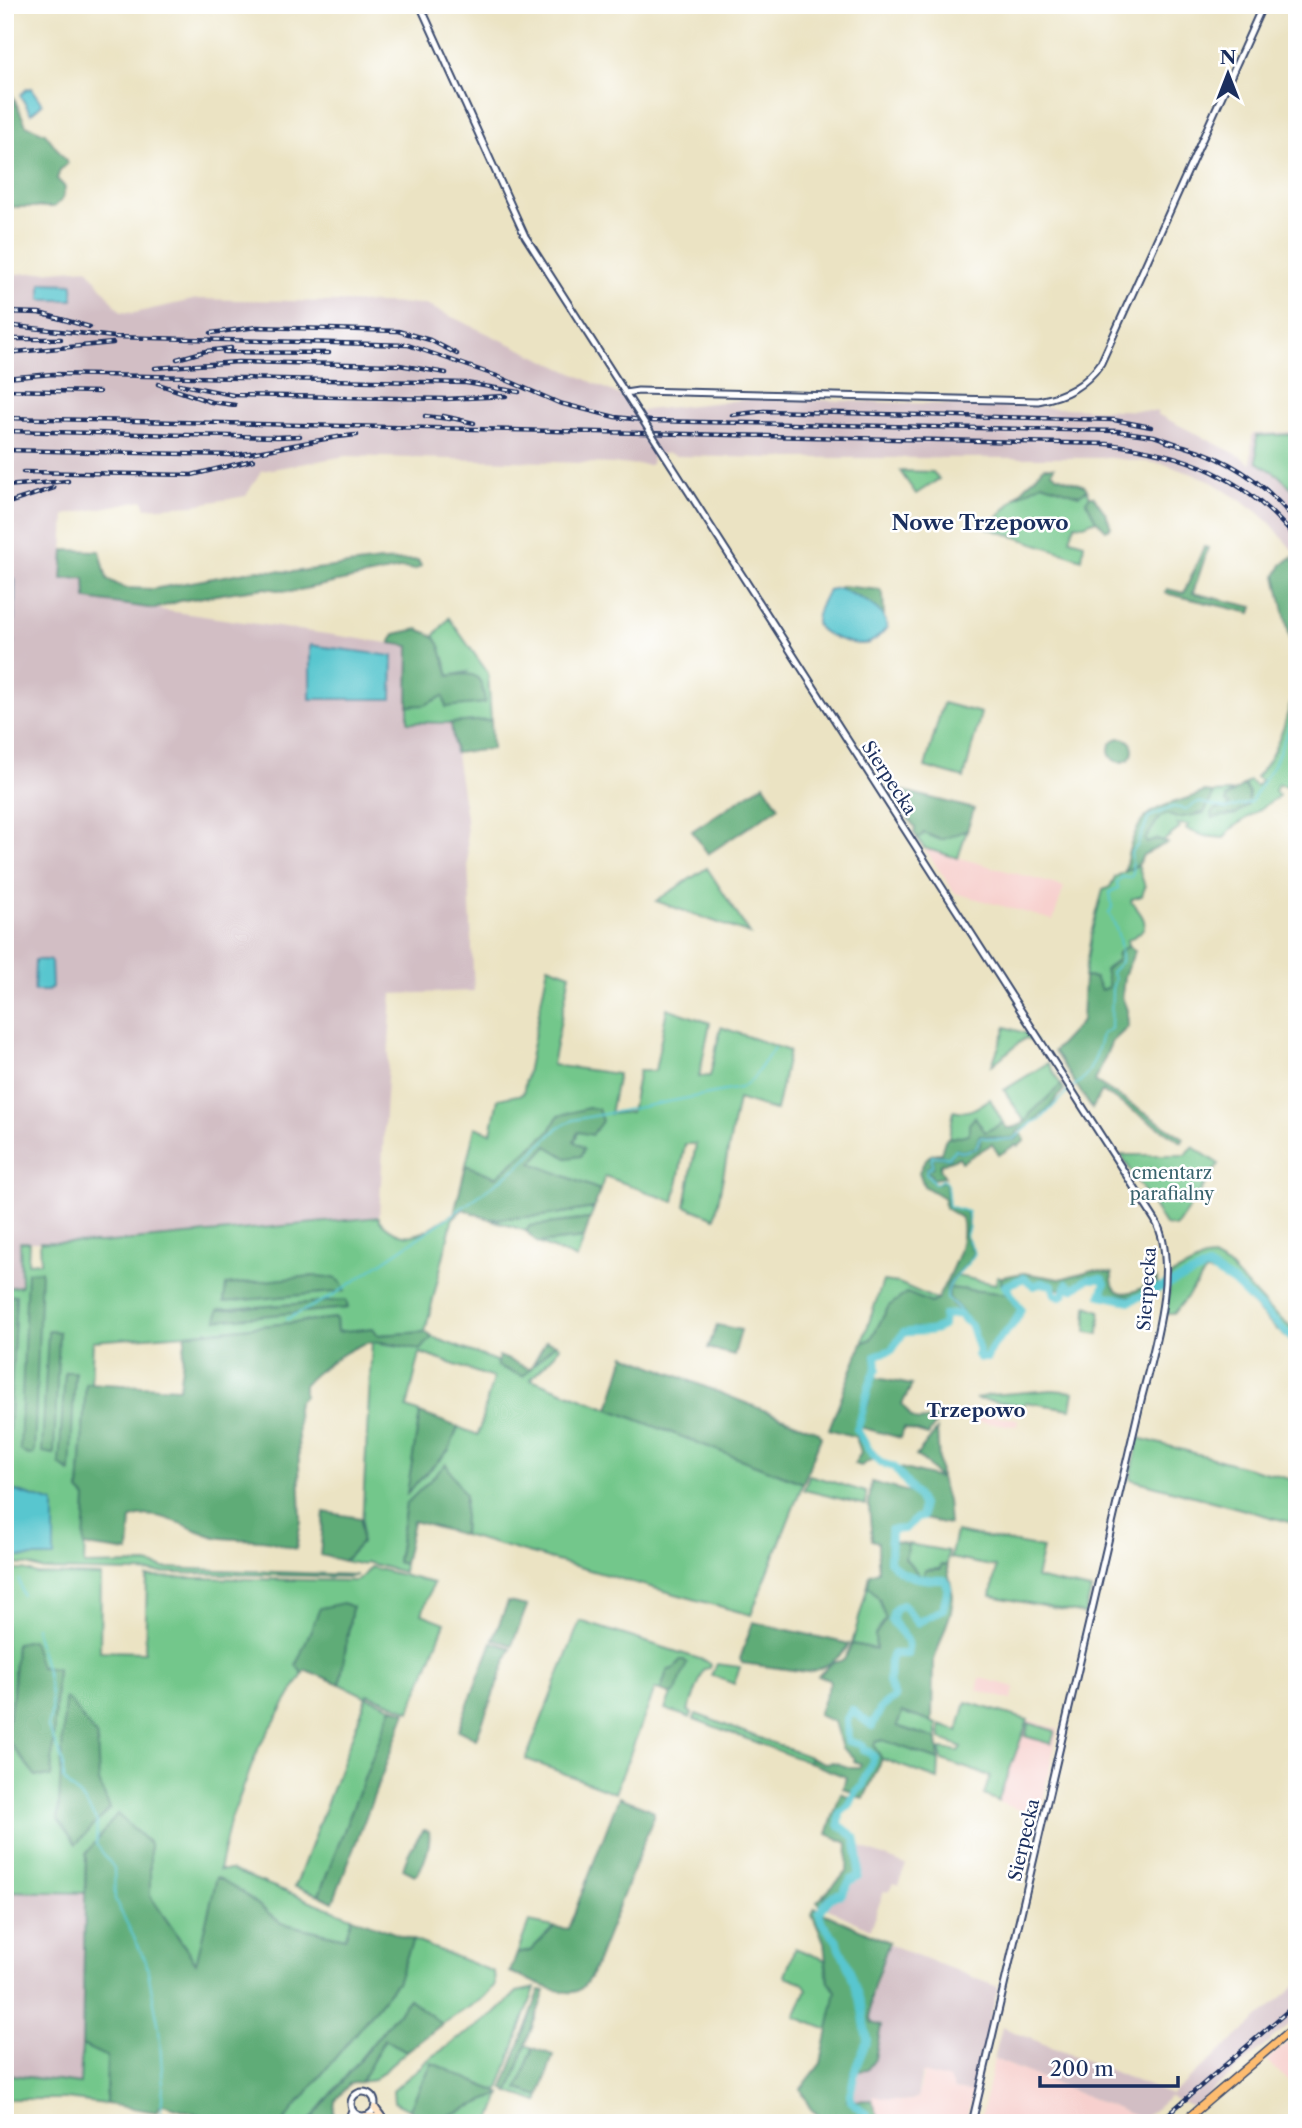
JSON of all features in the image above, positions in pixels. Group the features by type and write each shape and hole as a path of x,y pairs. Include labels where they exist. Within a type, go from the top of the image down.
{"main road":[{"path":"1182,2123 1297,2025"},
{"path":"375,2108 385,2123"},
{"path":"364,2116 375,2117 385,2123"},
{"path":"5,2118 86,2123"}],"street":[{"name":"Sierpecka","path":"419,5 525,236 1077,1096 1159,1227 1165,1248 1158,1340 1139,1405 972,2123"},
{"path":"625,393 638,391 1038,401 1068,393 1093,375 1101,363 1263,5"},
{"path":"347,2123 352,2110 352,2099 362,2092 372,2096 375,2108 353,2123"},
{"path":"352,2110 364,2116"}],"shaded area":[{"path":"87,268 121,312 134,313 197,299 424,304 624,397 635,414 645,410 760,398 1151,411 1158,412 1157,414 1251,464 1252,434 1297,432 1297,556 1257,511 1207,479 1164,464 1111,458 776,458 676,456 668,453 652,456 651,465 346,456 261,471 246,496 194,505 146,508 143,500 65,515 62,578 85,578 86,599 409,646 408,721 451,723 466,817 474,991 392,994 379,1217 100,1243 21,1242 21,1286 5,1288 5,275"},
{"path":"924,848 1064,887 1053,920 955,893"},
{"path":"959,1412 1018,1419 1017,1426 955,1420"},
{"path":"980,1678 1015,1687 1011,1700 977,1690"},
{"path":"1028,1720 1058,1729 1039,1817 998,1802"},
{"path":"857,1846 906,1865 898,1885 893,1883 889,1892 884,1891 870,1929 826,1908 834,1897 842,1896 858,1877 860,1866"},
{"path":"5,1891 85,1893 81,2084 5,2074"},
{"path":"888,1944 998,1987 973,2093 955,2090 950,2080 922,2073 917,2098 904,2102 873,2096 872,2100 846,2101 851,2083 850,2072 872,2023 869,2017 872,1997"},
{"path":"1297,1984 1297,2018 1193,2107 1169,2097 1143,2119 994,2059 1002,2027 1171,2095"},
{"path":"1297,2035 1297,2089 1266,2060"},
{"path":"994,2059 1143,2119 1138,2123 980,2123"},
{"path":"921,2073 951,2080 955,2090 973,2093 966,2123 881,2121 872,2100 873,2095 904,2102 917,2098 923,2076"}],"green space":[{"path":"5,79 26,125 45,133 68,163 60,170 57,179 65,187 62,200 54,207 5,207"},
{"path":"1297,434 1297,493 1278,475 1257,462 1256,436"},
{"path":"1044,467 1054,467 1052,472 1057,476 1085,486 1087,490 1079,495 1042,483 1015,498"},
{"path":"900,471 933,472 939,479 916,494"},
{"path":"1042,483 1079,495 1087,490 1090,496 1086,501 1096,520 1084,525 1075,524 1070,539 1084,543 1082,559 988,528 1015,498"},
{"path":"1093,496 1106,514 1111,527 1106,530 1096,520 1086,501"},
{"path":"1204,547 1208,548 1193,593 1253,607 1251,613 1165,593 1167,589 1184,593"},
{"path":"64,550 100,551 107,579 124,588 153,589 257,570 292,572 380,561 418,560 421,566 415,570 404,568 290,592 265,588 180,601 155,609 86,599 85,578 62,579"},
{"path":"1292,557 1297,565 1297,636 1290,638 1276,576 1282,565"},
{"path":"842,586 880,590 883,594 884,617 874,607 838,588"},
{"path":"449,618 488,673 491,720 408,722 408,706 434,700 467,672 449,676 440,646 434,636"},
{"path":"418,629 434,636 440,646 449,676 466,674 480,681 485,703 446,707 443,696 425,705 408,706 409,646 390,643 395,634"},
{"path":"1295,693 1297,762 1286,787 1278,784 1275,791 1279,796 1231,829 1224,838 1204,836 1186,829 1189,825 1177,824 1180,828 1163,841 1158,839 1147,843 1144,840 1159,818 1166,814 1177,818 1203,813 1214,793 1232,792 1226,798 1230,805 1229,815 1237,814 1247,805 1249,793 1244,785 1249,781 1256,786 1262,781 1256,777 1276,746"},
{"path":"943,703 981,713 964,778 925,767"},
{"path":"491,720 492,749 455,753 451,723"},
{"path":"1121,738 1129,742 1133,750 1129,758 1121,762 1113,758 1109,750 1113,742"},
{"path":"764,784 779,807 708,854 692,831"},
{"path":"1244,785 1249,793 1248,804 1237,814 1212,818 1211,813 1215,809 1228,808 1226,798"},
{"path":"904,791 974,809 967,830 941,840 924,833 918,839 903,806"},
{"path":"1204,792 1214,793 1204,813 1177,818 1166,814 1159,818 1145,840 1147,843 1158,839 1167,843 1143,855 1138,865 1125,871 1133,838 1146,817 1164,806"},
{"path":"967,830 958,858 924,848 918,839 924,833 941,840"},
{"path":"1138,865 1145,887 1142,896 1132,899 1131,902 1141,914 1143,928 1127,940 1128,945 1118,953 1117,960 1110,965 1109,987 1101,990 1095,978 1084,977 1092,930 1103,890 1110,887 1115,877"},
{"path":"707,868 750,934 656,901"},
{"path":"1128,945 1135,951 1124,976 1122,997 1127,1010 1128,1027 1111,1043 1095,1081 1184,1138 1182,1142 1102,1091 1092,1109 1054,1051 1082,1021 1084,977 1095,978 1101,990 1109,987 1105,970"},
{"path":"548,966 570,974 552,1065 618,1074 610,1114 631,1112 639,1071 655,1071 667,1008 710,1023 699,1077 710,1076 721,1027 789,1051 776,1111 738,1099 715,1218 685,1206 696,1144 685,1144 674,1202 605,1176 600,1190 532,1163 547,1146 567,1158 578,1132 558,1116 550,1131 496,1177 466,1165 475,1127 491,1133 498,1099 523,1094"},
{"path":"1006,1027 1031,1035 1035,1041 1025,1038 992,1065"},
{"path":"1048,1063 1061,1085 1025,1122 1004,1090"},
{"path":"1061,1085 1064,1089 1047,1111 1028,1127 1018,1131 1016,1137 1006,1139 979,1136 976,1147 962,1151 957,1148 948,1157 934,1154 931,1157 931,1166 926,1168 926,1173 935,1184 943,1181 946,1183 948,1206 967,1212 968,1227 965,1236 974,1253 947,1286 950,1301 958,1312 952,1315 944,1313 941,1318 942,1325 924,1332 917,1328 902,1331 891,1350 873,1356 877,1369 869,1377 855,1429 874,1458 861,1466 854,1464 861,1453 856,1437 829,1429 862,1343 871,1339 889,1306 907,1293 931,1303 937,1300 962,1239 961,1218 945,1208 944,1198 924,1186 919,1172 923,1164 932,1154 941,1153 945,1140 949,1137 969,1134 969,1124 975,1117 985,1132 1003,1123 1007,1128 1018,1126"},
{"path":"990,1099 1003,1123 985,1133 975,1117 970,1134 949,1137 954,1110 968,1111"},
{"path":"588,1108 598,1109 602,1121 592,1135 578,1132 574,1141 584,1148 581,1156 567,1158 547,1146 532,1163 600,1190 594,1208 543,1216 489,1219 463,1209 453,1218 466,1165 496,1177 550,1131 558,1116"},
{"path":"1021,1133 1025,1140 1019,1146 1015,1145 999,1155 992,1144 962,1162 959,1157 941,1164 940,1169 945,1177 932,1179 927,1172 933,1167 933,1157 949,1158 955,1150 962,1153 975,1149 980,1145 981,1137 1016,1140"},
{"name":"cmentarz parafialny","path":"1193,1147 1219,1164 1176,1227 1165,1225 1121,1155 1185,1155"},
{"path":"594,1208 590,1219 530,1226 526,1231 489,1219 543,1216"},
{"path":"454,1213 425,1332 377,1335 373,1328 337,1332 336,1318 93,1341 91,1383 86,1383 79,1491 86,1498 84,1565 147,1564 164,1568 357,1575 43,1570 28,1565 5,1564 5,1557 54,1556 54,1503 5,1488 16,1296 5,1297 5,1288 21,1286 20,1242 29,1242 28,1263 41,1262 40,1242 100,1243 379,1217 390,1229 409,1235 426,1231","holes":["346,1300 347,1308 217,1319 218,1310","66,1372 75,1373 69,1472 60,1464"]},
{"path":"590,1219 584,1238 538,1243 526,1231 530,1226"},
{"path":"584,1238 577,1259 538,1243"},
{"path":"1213,1258 1228,1266 1268,1308 1297,1333 1297,1346 1232,1285 1223,1278 1206,1272 1174,1314 1167,1314 1170,1276 1204,1259"},
{"path":"1093,1270 1112,1273 1116,1290 1122,1292 1128,1293 1157,1279 1157,1287 1136,1297 1101,1294 1106,1283 1103,1278 1087,1279 1071,1287 1068,1283 1063,1289 1056,1289 1053,1285 1042,1282 1034,1285 1025,1277 1001,1284 1001,1277 1024,1273 1060,1279"},
{"path":"41,1271 34,1454 30,1455 20,1450 27,1272"},
{"path":"312,1276 336,1279 345,1291 224,1302 226,1285"},
{"path":"956,1276 996,1284 997,1276 1001,1277 1001,1284 1009,1294 949,1288"},
{"path":"883,1281 899,1283 937,1300 931,1303 889,1306 871,1339 862,1343"},
{"path":"949,1288 1009,1294 1020,1309 1006,1331 994,1341 985,1358 978,1355 973,1332 965,1316 949,1298"},
{"path":"16,1295 8,1452 5,1453 5,1297"},
{"path":"346,1300 348,1308 217,1320 218,1310"},
{"path":"1087,1306 1100,1311 1099,1334 1086,1332"},
{"path":"336,1318 337,1332 373,1328 378,1335 425,1332 432,1337 421,1350 383,1342 364,1344 335,1359 304,1385 304,1396 298,1402 297,1409 301,1521 296,1549 264,1540 215,1537 151,1515 131,1518 129,1552 84,1546 86,1498 79,1491 86,1383 179,1388 186,1334"},
{"path":"717,1325 741,1330 734,1355 708,1348"},
{"path":"48,1331 59,1332 54,1454 42,1452"},
{"path":"432,1337 496,1361 497,1366 523,1376 556,1344 559,1346 555,1354 531,1379 803,1483 751,1615 463,1535 465,1495 406,1504 397,1562 404,1564 403,1572 365,1562 363,1565 344,1561 361,1543 372,1342 421,1349","holes":["420,1353 493,1378 478,1435 458,1427 449,1450 408,1492 420,1413 407,1408"]},
{"path":"546,1341 556,1344 530,1369"},
{"path":"625,1355 819,1432 821,1437 803,1483 609,1409"},
{"path":"499,1356 530,1369 523,1376 497,1366"},
{"path":"65,1372 75,1372 70,1472 59,1464"},
{"path":"872,1377 912,1385 902,1404 911,1417 918,1421 939,1418 928,1435 904,1428 901,1438 860,1427 869,1401"},
{"path":"1052,1390 1074,1392 1071,1409 1025,1402 1024,1405 975,1399 990,1395"},
{"path":"420,1413 458,1427 449,1450 407,1493"},
{"path":"937,1430 940,1478 947,1500 949,1524 923,1519 923,1505 896,1467 939,1478 916,1456"},
{"path":"1139,1438 1297,1481 1297,1524 1130,1479"},
{"path":"446,1464 465,1495 463,1535 413,1521 404,1564 397,1562 406,1504"},
{"path":"809,1475 866,1492 866,1505 804,1490"},
{"path":"871,1482 913,1493 921,1506 921,1517 915,1517 904,1528 890,1529 888,1554 892,1568 904,1576 944,1582 948,1593 942,1609 917,1622 903,1604 892,1611 893,1625 907,1643 907,1651 901,1654 893,1653 891,1656 888,1685 894,1697 880,1708 873,1724 853,1709 850,1709 846,1718 847,1742 861,1746 863,1751 873,1758 863,1777 862,1786 854,1793 843,1788 846,1777 808,1762 810,1757 824,1763 833,1762 851,1768 859,1768 861,1764 854,1761 842,1748 834,1722 818,1715 830,1683 829,1679 818,1676 832,1663 844,1660 852,1644 876,1649 875,1635 886,1619 879,1599 868,1585 870,1574 878,1571 878,1542 872,1540 869,1506"},
{"path":"324,1512 361,1518 361,1543 344,1561 320,1555"},
{"path":"956,1532 1043,1548 1036,1578 1091,1590 1085,1614 991,1596 996,1567 950,1558"},
{"path":"891,1541 908,1544 905,1558 920,1576 901,1572 892,1564"},
{"path":"908,1544 948,1551 947,1565 941,1565 940,1569 925,1570 923,1576 920,1576 905,1558"},
{"path":"941,1565 947,1565 953,1596 951,1612 933,1663 932,1722 902,1712 897,1726 937,1739 939,1760 883,1740 875,1742 874,1746 882,1759 864,1798 854,1796 864,1787 875,1757 870,1751 866,1751 863,1744 849,1740 848,1717 853,1711 872,1727 884,1706 894,1702 896,1695 890,1685 891,1662 894,1654 902,1656 908,1653 909,1648 906,1637 894,1623 894,1612 897,1608 905,1607 917,1624 945,1609 950,1594 945,1579 923,1576 925,1570 940,1569"},
{"path":"370,1567 433,1583 422,1614 445,1623 410,1711 368,1694 368,1697 392,1707 319,1895 295,1887 367,1697 340,1684 352,1607 296,1664 303,1674 259,1747 230,1822 219,1870 231,1870 352,1917 346,1938 281,1923 242,1892 197,1964 150,1896 150,1844 86,1854 85,1893 5,1891 5,1737 36,1776 51,1776 57,1669 40,1667 16,1643 13,1695 5,1735 5,1570 101,1576 100,1651 145,1652 147,1577 355,1581"},
{"path":"868,1585 879,1599 886,1619 875,1635 876,1649 852,1644"},
{"path":"508,1602 527,1606 512,1645 493,1639"},
{"path":"343,1603 352,1607 340,1684 306,1670 303,1674 296,1665 320,1608"},
{"path":"580,1621 706,1661 710,1665 704,1669 688,1711 692,1713 690,1718 665,1709 671,1695 676,1691 675,1668 667,1671 661,1690 655,1689 615,1793 526,1759"},
{"path":"753,1622 849,1644 831,1663 807,1672 742,1663 740,1659"},
{"path":"32,1640 40,1667 57,1669 51,1777 36,1776 5,1737 13,1694 16,1643"},
{"path":"492,1642 511,1648 476,1739 458,1730"},
{"path":"680,1660 687,1663 676,1691 671,1695 661,1690 667,1671 675,1668"},
{"path":"717,1664 740,1667 734,1684 711,1675"},
{"path":"65,1699 70,1701 97,1737 99,1782 110,1809 76,1844 58,1819"},
{"path":"966,1702 1028,1720 998,1801 984,1795 990,1776 942,1760 939,1749 959,1751 962,1747 941,1739 940,1725 958,1731"},
{"path":"392,1707 406,1712 333,1902 319,1895"},
{"path":"902,1712 937,1724 937,1739 897,1727"},
{"path":"696,1714 810,1757 808,1762 694,1719"},
{"path":"1029,1723 1055,1731 1051,1744 1025,1736"},
{"path":"883,1740 939,1760 938,1779 882,1759 874,1746 875,1742"},
{"path":"841,1793 851,1798 840,1814 838,1826 854,1836 857,1875 840,1893 826,1897 821,1906 817,1902 847,1872 848,1843 827,1834"},
{"path":"619,1797 650,1809 654,1816 586,1984 577,1991 562,1991 510,1972 517,1954 530,1951 554,1927 568,1929"},
{"path":"117,1814 150,1844 150,1896 196,1963 217,1877 242,1892 281,1923 345,1938 352,1917 413,1940 397,1982 282,2123 228,2123 163,2104 156,2112 106,2104 107,2057 82,2045 86,1854"},
{"path":"424,1830 429,1831 428,1848 422,1866 415,1875 403,1869 411,1848"},
{"path":"815,1908 889,1942 870,2005 872,2023 881,2026 875,2059 867,2070 851,2072 852,2083 847,2101 872,2100 881,2123 844,2122 826,2118 811,2109 801,2089 821,2063 836,1991 828,1982 824,1942 812,1914"},
{"path":"529,1922 554,1927 530,1951 517,1954"},
{"path":"413,1940 494,1972 495,1985 483,1998 442,2024 409,1999 308,2123 282,2123 397,1982"},
{"path":"795,1948 825,1960 828,1982 837,1991 828,2030 795,2017 807,1989 802,1982 785,1976"},
{"path":"535,1988 498,2092 432,2063 409,2110 394,2102 393,2091 429,2059 496,2013 517,1992"},
{"path":"540,1990 545,1991 509,2092 503,2088"},
{"path":"409,1999 442,2024 407,2051 384,2039 361,2082 349,2084 335,2101 332,2123 308,2123"},
{"path":"385,2039 407,2051 374,2080 361,2082"},
{"path":"82,2045 107,2057 106,2104 66,2099 5,2099 5,2074 80,2084"},
{"path":"526,2045 533,2048 518,2089 540,2096 538,2102 509,2092"},
{"path":"533,2048 553,2055 540,2096 518,2089"},
{"path":"432,2063 501,2094 433,2122 409,2110"},
{"path":"501,2094 490,2123 433,2123 433,2122"}],"water":[{"path":"31,88 42,104 31,114 20,95"},
{"path":"41,283 73,284 73,300 41,300"},
{"path":"5,576 15,580 12,702 5,702"},
{"path":"838,588 876,608 885,620 887,628 874,640 864,644 844,641 822,631 816,621 817,613 828,590"},
{"path":"310,645 393,656 392,699 310,699"},
{"path":"35,960 51,960 52,987 48,991 34,991"},
{"path":"5,1488 54,1503 54,1557 5,1557"}],"waterway":[{"path":"1073,1087 1089,1070 1096,1057 1102,1034 1111,1029 1112,989 1115,979 1111,972 1121,962 1121,956 1118,936 1109,913 1112,907 1110,892 1118,888 1117,882 1122,877 1130,878 1133,874 1131,852 1137,846 1149,817 1173,807 1186,809 1198,802 1227,809 1251,802 1276,760 1297,708"},
{"path":"287,1319 334,1295 459,1210 518,1167 559,1127 573,1120 740,1088 752,1080 774,1048"},
{"path":"959,1314 959,1309 947,1298 950,1285 975,1253 966,1236 969,1227 968,1212 949,1206 947,1183 942,1180 935,1184 926,1173 932,1166 932,1156 948,1157 956,1149 962,1152 976,1148 980,1137 1014,1139 1033,1122 1041,1119 1069,1090"},
{"path":"866,2123 866,2114 851,2101 850,2095 856,2067 867,2040 861,2004 849,1968 836,1940 822,1923 819,1913 829,1900 842,1894 850,1881 858,1876 859,1861 855,1837 839,1825 840,1813 863,1786 874,1757 864,1750 863,1745 848,1741 847,1719 852,1710 872,1726 881,1708 895,1697 889,1684 890,1661 893,1654 907,1654 908,1648 906,1639 892,1621 895,1609 903,1605 917,1623 943,1609 948,1588 945,1580 907,1575 900,1572 890,1561 891,1530 904,1529 922,1517 922,1505 894,1467 881,1463 869,1450 857,1430 877,1369 876,1355 892,1350 903,1333 938,1328 943,1326 944,1315 959,1314 971,1326 979,1351 977,1355 987,1358 1021,1309 1005,1286 1024,1278 1034,1286 1041,1283 1052,1285 1055,1294 1060,1297 1067,1284 1072,1289 1088,1279 1102,1279 1105,1283 1101,1295 1130,1301 1208,1267 1233,1282 1297,1343"},
{"path":"19,1580 23,1595"},
{"path":"35,1627 50,1689 51,1714 48,1727 63,1762 63,1779 85,1802 97,1822 96,1844 114,1868 115,1900 146,1961 159,2028 163,2086 160,2123"}],"railway":[{"path":"5,312 39,313 90,327"},
{"path":"5,325 114,337 408,345 497,376 559,403 615,417 651,421 1117,431 1154,436 1177,444"},
{"path":"211,333 257,327 398,331 430,340 457,354"},
{"path":"5,339 61,339"},
{"path":"5,353 113,343"},
{"path":"177,359 231,348"},
{"path":"224,352 329,353"},
{"path":"155,368 238,362 399,365 446,373"},
{"path":"5,378 53,374 466,383 519,392"},
{"path":"158,384 211,402 235,405"},
{"path":"179,384 233,395 446,399 506,396"},
{"path":"5,390 99,392"},
{"path":"732,415 764,411 1114,420 1151,427"},
{"path":"425,416 450,419"},
{"path":"443,416 474,423"},
{"path":"5,418 1107,444 1163,454 1212,472 1257,500 1297,540"},
{"path":"5,431 300,436"},
{"path":"5,450 231,455 357,435"},
{"path":"1167,442 1205,453 1240,471 1271,494 1297,524"},
{"path":"23,472 192,475 253,460"},
{"path":"5,486 68,481"},
{"path":"5,504 54,488"},
{"path":"1158,2123 1297,2003"}],"district":[{"name":"Nowe Trzepowo","path":"980,523"},
{"name":"Trzepowo","path":"976,1410"}]}
